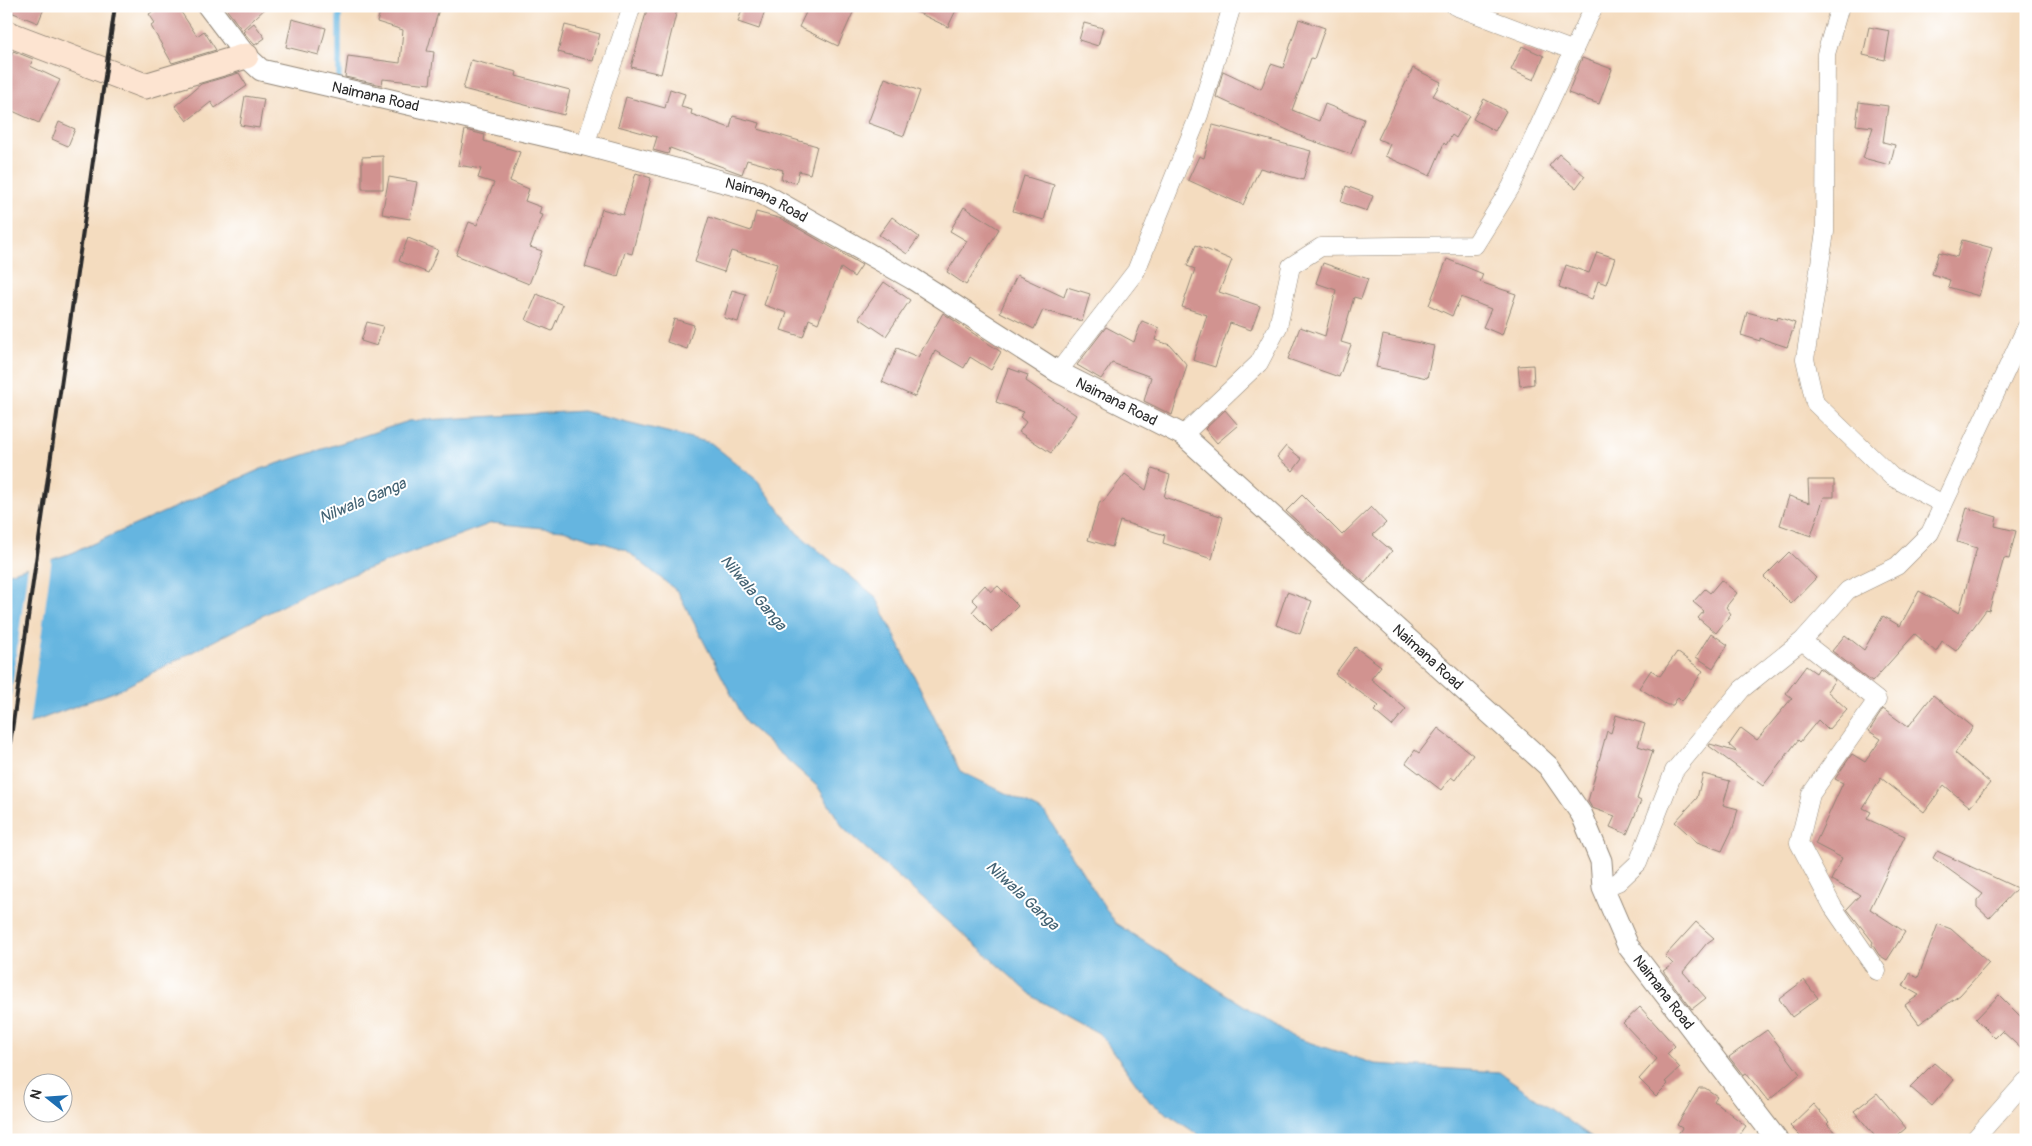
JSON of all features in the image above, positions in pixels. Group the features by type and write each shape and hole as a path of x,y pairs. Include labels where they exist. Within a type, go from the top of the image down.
{"main road":[{"path":"6,33 145,86 246,56"}],"street":[{"name":"Naimana Road","path":"208,6 246,56 261,70 585,145 758,191 914,280 1058,372 1183,435 1548,766 1582,815 1601,861 1604,888 1628,946 1777,1140"},
{"path":"585,145 632,6"},
{"path":"1058,372 1136,272 1199,115 1232,6"},
{"path":"1455,6 1574,51"},
{"path":"1183,435 1259,363 1278,327 1291,266 1306,256 1320,247 1475,245 1511,187 1594,6"},
{"path":"1840,6 1826,54 1825,232 1805,359 1815,402 1892,477 1943,504"},
{"path":"1604,888 1618,882 1638,863 1674,771 1742,689 1802,641 1848,590 1897,566 1930,533 2026,328"},
{"path":"1802,641 1877,700 1811,794 1799,843 1833,907 1877,971"},
{"path":"1974,1140 2026,1081"}],"water":[{"name":"Nilwala Ganga","path":"583,411 711,443 758,481 797,533 876,597 960,771 1044,812 1115,923 1293,1037 1375,1064 1499,1072 1596,1140 1206,1140 1150,1102 1100,1034 1035,998 844,829 818,787 746,723 678,592 626,550 563,530 492,523 316,588 119,690 6,732 6,574 72,553 261,469 409,421"}],"pier":[{"path":"52,557 29,726 6,734 28,565"}],"building":[{"path":"6,6 45,6 38,23 6,10"},
{"path":"161,6 177,6 197,36 204,31 216,50 172,63 151,26 155,23 149,14"},
{"path":"224,6 268,6 242,30"},
{"path":"382,6 429,6 439,9 427,51 434,52 430,84 383,79 382,85 345,77 348,56 400,63 403,30 377,22"},
{"path":"648,6 678,6 661,74 631,67"},
{"path":"743,6 765,10 759,29 738,22"},
{"path":"809,6 856,6 838,46 799,27"},
{"path":"904,6 958,6 948,27"},
{"path":"292,19 326,28 319,55 286,47"},
{"path":"1299,19 1325,28 1314,59 1311,58 1292,110 1319,121 1325,104 1364,119 1351,154 1307,139 1216,97 1223,71 1261,89 1271,64 1283,68"},
{"path":"254,23 265,38 255,45 243,32"},
{"path":"1084,23 1103,28 1098,46 1079,40"},
{"path":"565,25 600,34 593,61 558,52"},
{"path":"1869,27 1890,31 1885,60 1863,55"},
{"path":"1522,46 1544,56 1534,80 1511,70"},
{"path":"13,51 33,59 30,66 60,80 39,123 6,108 6,67"},
{"path":"1582,58 1612,69 1599,104 1568,93"},
{"path":"471,60 517,72 516,76 570,90 564,115 463,89"},
{"path":"1413,68 1441,82 1433,96 1469,116 1456,138 1452,135 1446,145 1444,143 1430,176 1385,156 1390,144 1378,139"},
{"path":"239,73 247,86 215,108 211,102 187,121 175,106 201,84"},
{"path":"885,78 920,91 904,136 868,123"},
{"path":"670,89 685,94 681,107 692,110 691,114 730,128 733,116 760,123 758,129 817,146 810,174 799,171 796,183 781,179 783,170 747,160 742,174 670,148 668,154 653,150 657,137 618,126 626,97 665,108"},
{"path":"245,96 264,99 259,128 240,125"},
{"path":"1484,99 1506,111 1495,131 1473,119"},
{"path":"1859,102 1888,106 1883,142 1895,145 1890,165 1863,158 1873,127 1856,125"},
{"path":"59,122 75,129 68,146 52,139"},
{"path":"1213,125 1311,151 1303,180 1260,168 1243,205 1188,180 1199,156 1204,158"},
{"path":"465,130 485,135 484,141 520,152 510,181 529,189 525,201 541,207 539,214 543,215 530,247 542,251 529,284 456,255 469,222 477,225 494,183 478,178 481,169 458,165"},
{"path":"1559,154 1585,176 1576,188 1549,166"},
{"path":"383,156 383,189 362,189 362,157"},
{"path":"636,173 651,178 632,254 625,252 618,277 585,267 602,209 623,215"},
{"path":"1024,176 1054,185 1044,220 1013,211"},
{"path":"389,177 417,182 410,219 382,214"},
{"path":"1346,186 1373,196 1367,211 1341,202"},
{"path":"964,207 999,229 966,285 947,272 967,241 950,231"},
{"path":"756,212 782,219 862,265 854,277 841,268 818,323 809,319 803,337 781,330 787,313 764,305 777,264 731,251 724,272 695,262 709,217 751,231"},
{"path":"892,217 919,237 907,254 879,235"},
{"path":"408,238 438,250 428,273 399,261"},
{"path":"1962,240 1992,248 1979,296 1948,287 1950,280 1932,274 1939,252 1957,257"},
{"path":"1196,245 1232,260 1219,292 1260,306 1251,330 1230,323 1215,367 1193,360 1207,315 1182,307 1195,269 1187,266"},
{"path":"1597,252 1615,258 1606,284 1598,281 1592,299 1559,287 1566,265 1589,273"},
{"path":"1447,259 1483,274 1480,282 1516,294 1502,335 1483,327 1491,309 1461,297 1452,316 1429,305"},
{"path":"1323,263 1368,279 1361,299 1354,297 1341,342 1351,345 1339,377 1288,359 1300,327 1325,336 1336,290 1316,283"},
{"path":"1017,275 1064,297 1067,287 1090,294 1082,321 1043,310 1034,329 1000,312"},
{"path":"884,282 910,300 886,336 859,318"},
{"path":"732,290 746,294 738,322 724,318"},
{"path":"537,294 563,305 552,331 526,320"},
{"path":"1747,312 1777,320 1778,317 1795,323 1787,347 1760,338 1760,341 1741,335"},
{"path":"943,313 1001,352 991,370 970,357 964,368 935,351 915,397 882,382 897,348 918,357"},
{"path":"674,319 694,325 687,349 667,342"},
{"path":"1142,321 1159,328 1155,340 1170,345 1187,365 1172,415 1144,401 1151,377 1112,363 1101,379 1077,365 1106,327 1134,342"},
{"path":"367,322 383,326 377,346 361,341"},
{"path":"1383,335 1434,346 1427,378 1376,367"},
{"path":"1533,365 1534,384 1520,386 1518,366"},
{"path":"1008,368 1028,375 1026,381 1076,415 1051,453 1019,432 1026,422 1020,417 1024,412 996,402"},
{"path":"1225,410 1238,425 1217,443 1205,429"},
{"path":"1286,446 1302,459 1293,471 1277,457"},
{"path":"1152,469 1170,475 1164,497 1223,517 1212,559 1163,543 1165,535 1120,521 1112,547 1088,540 1100,501 1103,502 1125,474 1146,490"},
{"path":"1808,480 1834,480 1834,497 1824,497 1811,536 1780,525 1789,496 1809,503"},
{"path":"1302,495 1342,535 1371,507 1386,523 1373,535 1392,551 1365,583 1286,511"},
{"path":"1967,508 1997,517 1995,526 2016,531 2009,559 2004,558 1989,611 1986,610 1956,651 1942,641 1936,652 1915,634 1872,682 1832,651 1845,635 1864,650 1883,616 1900,626 1919,591 1959,613 1977,548 1957,542"},
{"path":"1789,552 1816,578 1791,604 1764,577"},
{"path":"1721,580 1737,593 1726,607 1731,614 1716,633 1698,618 1704,611 1693,602 1705,589 1710,593"},
{"path":"985,585 991,592 998,586 1018,606 992,632 972,612 978,605 972,599"},
{"path":"1287,592 1312,601 1300,634 1276,625"},
{"path":"1711,633 1728,645 1713,668 1696,657"},
{"path":"1355,647 1381,666 1371,679 1406,709 1392,726 1374,711 1379,706 1335,674"},
{"path":"1677,652 1703,671 1682,701 1678,697 1673,705 1667,705 1639,688 1651,670 1660,676"},
{"path":"1806,666 1816,673 1819,668 1835,680 1827,691 1847,709 1828,730 1818,720 1800,742 1798,740 1763,786 1709,746 1710,744 1737,752 1729,745 1741,728 1757,740 1792,698 1786,693"},
{"path":"1933,695 1973,727 1955,753 1990,783 1970,807 1944,785 1924,812 1881,778 1863,808 1871,812 1867,819 1905,836 1870,909 1905,932 1887,960 1879,955 1872,944 1873,942 1847,909 1860,895 1831,880 1842,858 1815,844 1843,783 1835,779 1852,754 1865,762 1881,739 1869,731 1883,709 1908,727"},
{"path":"1616,715 1645,724 1638,746 1653,751 1637,799 1641,801 1627,834 1610,827 1615,816 1592,808 1588,801 1607,731 1611,733"},
{"path":"1438,728 1473,755 1455,780 1451,777 1441,790 1406,763 1415,750 1419,753"},
{"path":"1703,774 1730,781 1723,805 1738,809 1733,828 1722,851 1697,842 1675,822 1697,798"},
{"path":"1937,851 2017,888 1989,918 1977,907 1977,901 1983,894 1933,858"},
{"path":"1696,922 1714,938 1707,943 1683,972 1706,998 1692,1009 1663,971 1673,964 1665,956"},
{"path":"1938,924 1951,929 1989,963 1960,995 1919,1024 1905,1005 1919,995 1903,986 1910,973 1918,978"},
{"path":"1804,980 1818,998 1792,1017 1779,999"},
{"path":"1999,995 2026,1022 2026,1053 2002,1031 1995,1038 1976,1019"},
{"path":"1640,1007 1675,1046 1667,1054 1680,1068 1665,1082 1668,1084 1656,1096 1639,1079 1657,1059 1623,1023"},
{"path":"1767,1030 1800,1074 1768,1101 1746,1073 1743,1075 1729,1057"},
{"path":"1934,1063 1954,1080 1932,1106 1910,1087"},
{"path":"1699,1088 1705,1088 1717,1096 1714,1101 1746,1126 1736,1140 1674,1140 1682,1128 1677,1125"},
{"path":"1877,1093 1906,1128 1892,1140 1878,1140 1854,1111"},
{"path":"1813,1104 1829,1122 1827,1124 1842,1140 1804,1140 1790,1126"}],"waterway":[{"path":"339,6 339,84"}],"railway":[{"path":"6,772 115,6"}]}
